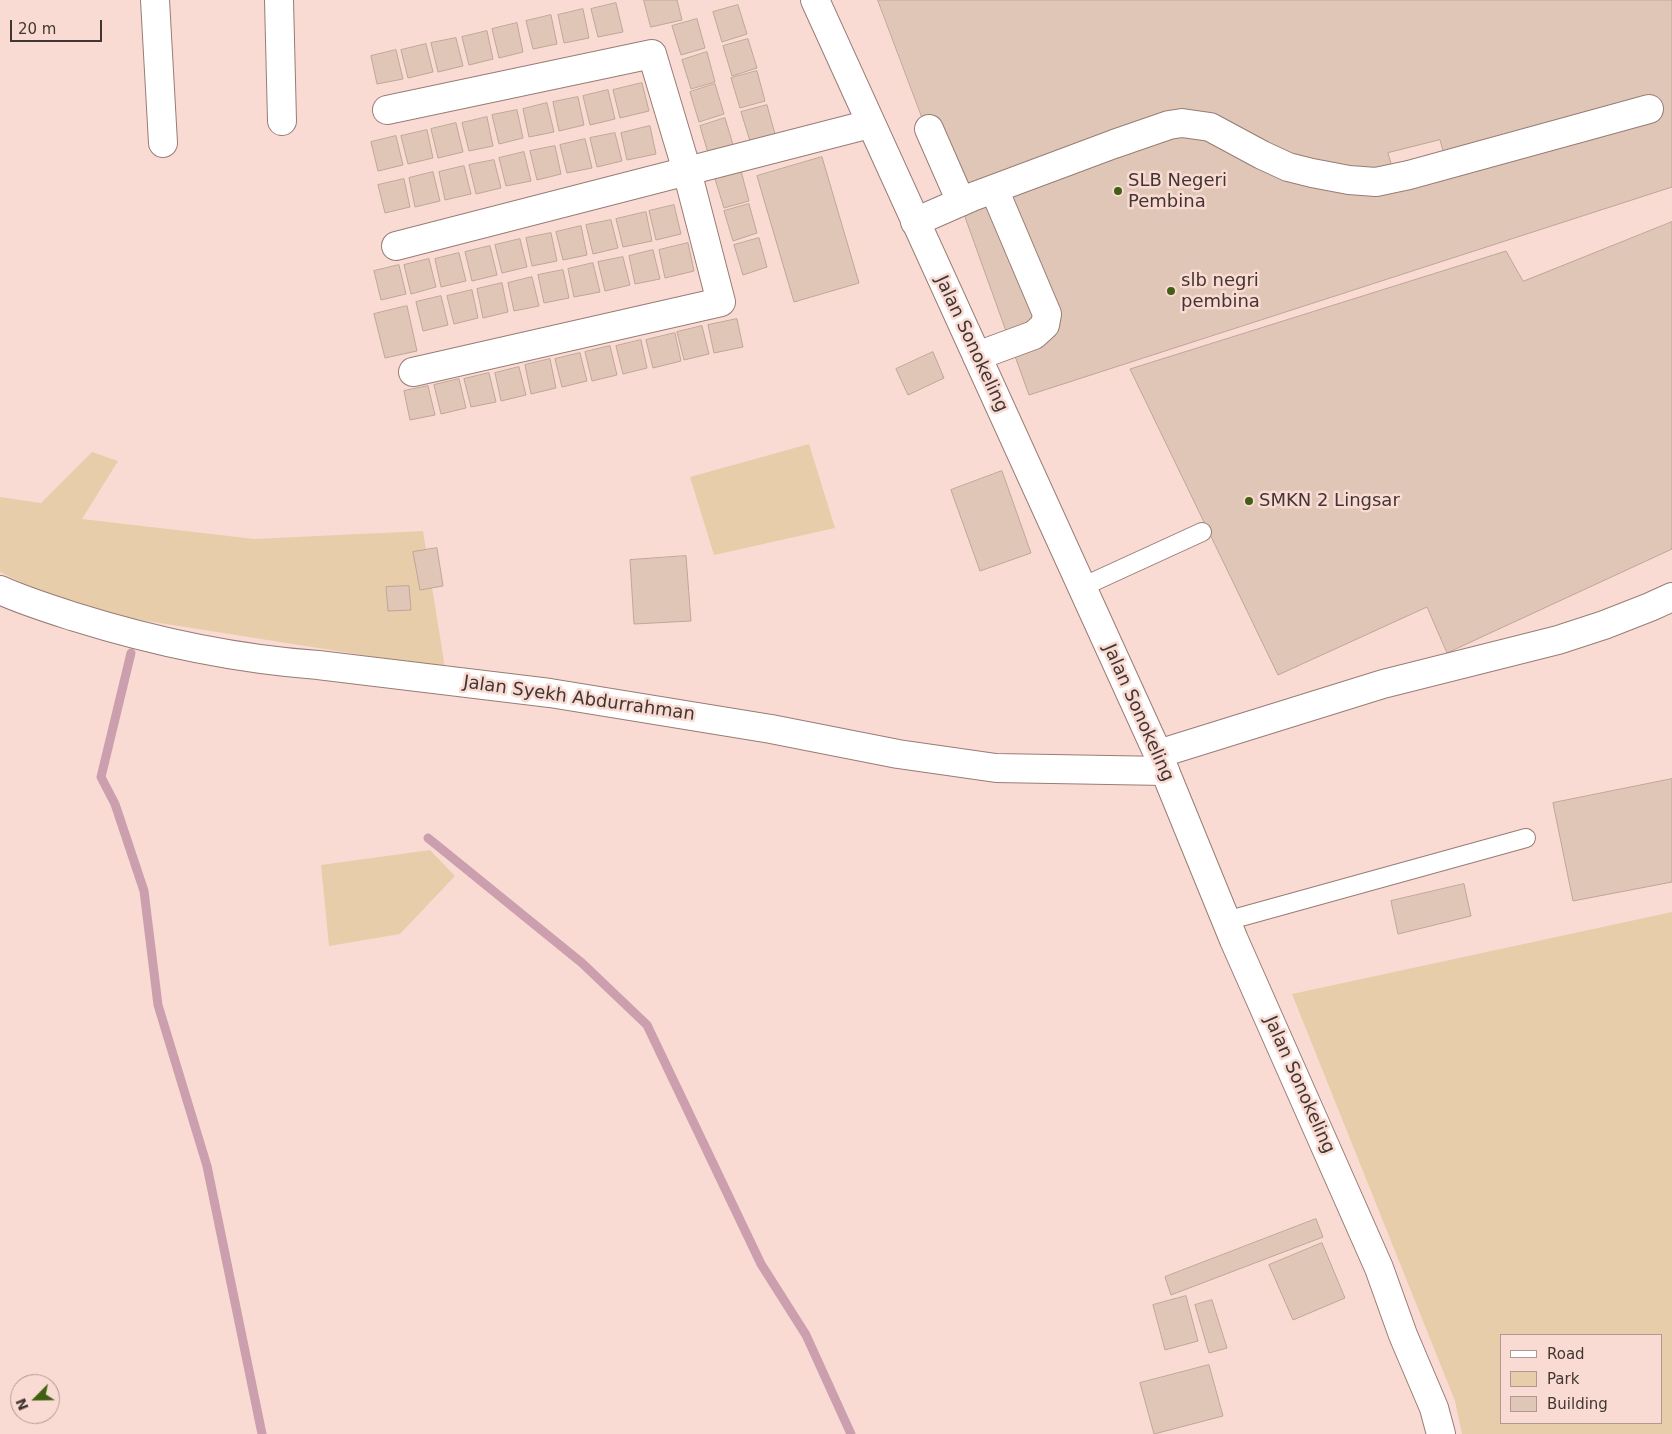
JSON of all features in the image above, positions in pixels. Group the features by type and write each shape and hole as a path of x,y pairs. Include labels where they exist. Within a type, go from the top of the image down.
{"street":[{"path":"155,0 163,143"},
{"path":"279,0 282,121"},
{"name":"Jalan Sonokeling","path":"815,0 1162,763 1226,921 1379,1268 1403,1335 1434,1408 1441,1434"},
{"path":"387,110 652,54 687,171 721,302 413,372"},
{"path":"915,222 994,189 1123,141 1169,125 1182,123 1210,127 1288,167 1349,180 1376,182 1410,175 1650,109"},
{"path":"396,246 870,124"},
{"path":"929,129 961,202"},
{"path":"978,356 1034,335 1040,330 1047,319 1047,314 994,189"},
{"name":"Jalan Syekh Abdurrahman","path":"0,590 118,631 203,651 550,693 771,729 898,754 996,768 1162,763 1383,684 1558,640 1604,625 1672,597"}],"lane":[{"path":"1082,587 1202,532"},
{"path":"1226,921 1526,838"}],"green space":[{"path":"809,444 835,528 714,555 690,477"},
{"path":"92,452 118,461 82,519 254,539 423,531 445,668 128,618 47,595 0,572 0,497 41,503"},
{"path":"430,850 455,876 400,934 329,946 321,865"},
{"path":"1672,912 1672,1434 1462,1434 1455,1401 1292,994"}],"building":[{"path":"644,0 677,0 682,20 651,27"},
{"name":"slb negri pembina","path":"878,0 1672,0 1672,187 1029,395 933,128 927,130"},
{"path":"616,3 623,32 598,37 591,9"},
{"path":"738,5 747,34 722,42 713,12"},
{"path":"583,9 589,38 564,43 558,15"},
{"path":"551,15 557,44 533,49 526,21"},
{"path":"697,19 705,48 681,55 672,26"},
{"path":"517,23 523,52 499,58 492,29"},
{"path":"487,31 493,59 469,65 462,37"},
{"path":"456,38 463,66 438,72 431,43"},
{"path":"748,39 757,68 732,76 723,46"},
{"path":"426,44 433,72 408,78 401,50"},
{"path":"396,50 403,79 377,84 371,56"},
{"path":"707,52 715,82 691,89 682,60"},
{"path":"757,71 765,101 740,108 731,78"},
{"path":"642,83 649,111 620,118 613,90"},
{"path":"715,84 724,114 699,122 690,92"},
{"path":"608,90 615,119 590,125 583,96"},
{"path":"578,97 584,125 559,131 553,102"},
{"path":"547,103 554,132 529,137 523,109"},
{"path":"767,105 775,134 750,141 741,112"},
{"path":"517,110 523,138 499,144 492,115"},
{"path":"487,117 493,146 469,151 462,123"},
{"path":"725,118 734,148 709,156 700,126"},
{"path":"456,123 463,152 438,158 431,129"},
{"path":"650,126 656,154 627,160 621,133"},
{"path":"427,130 433,158 408,164 401,136"},
{"path":"615,133 622,161 597,167 590,138"},
{"path":"396,136 403,165 378,171 371,142"},
{"path":"585,139 592,168 567,173 560,145"},
{"path":"1440,140 1446,161 1394,174 1388,153"},
{"path":"555,146 561,174 537,180 530,151"},
{"path":"524,152 531,181 506,186 499,158"},
{"path":"822,157 859,283 794,302 757,176"},
{"path":"494,160 501,188 476,194 469,165"},
{"path":"464,166 471,194 445,200 439,172"},
{"path":"741,171 749,201 724,208 715,179"},
{"path":"433,172 440,201 415,207 409,178"},
{"path":"404,179 410,207 385,213 378,185"},
{"path":"749,204 757,233 733,241 724,211"},
{"path":"674,205 681,234 656,240 649,211"},
{"path":"646,212 652,241 623,247 616,219"},
{"path":"611,220 618,248 593,254 586,225"},
{"name":"SMKN 2 Lingsar","path":"1672,222 1672,549 1447,653 1427,607 1278,675 1130,369 1506,251 1523,281"},
{"path":"581,226 587,255 563,260 556,232"},
{"path":"551,233 557,261 532,266 526,238"},
{"path":"759,238 767,267 743,275 734,245"},
{"path":"520,239 527,267 502,273 495,245"},
{"path":"688,243 694,271 665,278 659,250"},
{"path":"490,246 497,275 472,281 465,252"},
{"path":"653,250 660,279 635,284 629,256"},
{"path":"459,253 466,281 441,287 435,259"},
{"path":"623,257 630,285 605,291 598,262"},
{"path":"429,259 436,287 411,294 404,265"},
{"path":"593,263 600,292 574,297 568,269"},
{"path":"399,265 406,294 381,300 374,271"},
{"path":"563,270 569,298 544,303 538,275"},
{"path":"532,277 539,306 514,311 508,283"},
{"path":"502,283 508,312 483,318 477,289"},
{"path":"472,290 478,318 454,324 447,296"},
{"path":"441,296 448,325 423,331 416,302"},
{"path":"407,306 417,351 385,358 374,314"},
{"path":"737,319 743,347 714,353 708,325"},
{"path":"702,326 709,354 684,360 677,332"},
{"path":"675,333 681,361 653,368 646,340"},
{"path":"641,340 647,368 623,374 616,346"},
{"path":"610,346 617,375 592,381 585,352"},
{"path":"933,352 944,378 908,395 896,369"},
{"path":"580,353 587,381 562,387 555,359"},
{"path":"550,359 556,388 531,394 525,365"},
{"path":"519,367 526,395 501,401 495,373"},
{"path":"489,373 496,402 471,407 464,379"},
{"path":"459,379 466,408 441,414 434,385"},
{"path":"428,386 435,415 410,420 404,391"},
{"path":"1002,471 1031,553 980,571 951,490"},
{"path":"437,548 443,586 420,590 413,552"},
{"path":"686,556 691,621 634,624 630,560"},
{"path":"409,586 411,610 388,611 386,587"},
{"path":"1672,779 1672,882 1573,901 1553,803"},
{"path":"1464,884 1471,916 1398,934 1391,901"},
{"path":"1316,1219 1323,1237 1171,1295 1165,1277"},
{"path":"1322,1243 1345,1298 1293,1320 1269,1265"},
{"path":"1186,1296 1198,1341 1165,1350 1153,1305"},
{"path":"1212,1300 1227,1348 1209,1353 1195,1305"},
{"path":"1209,1365 1223,1416 1154,1434 1140,1383"}],"waterway":[{"path":"131,653 101,777 115,804 144,891 158,1005 207,1166 262,1434"},
{"path":"428,838 582,963 647,1025 761,1264 806,1335 851,1434"}],"place":[{"name":"SLB Negeri Pembina","path":"1118,191"},
{"name":"slb negri pembina","path":"1171,291"},
{"name":"SMKN 2 Lingsar","path":"1249,501"}]}
